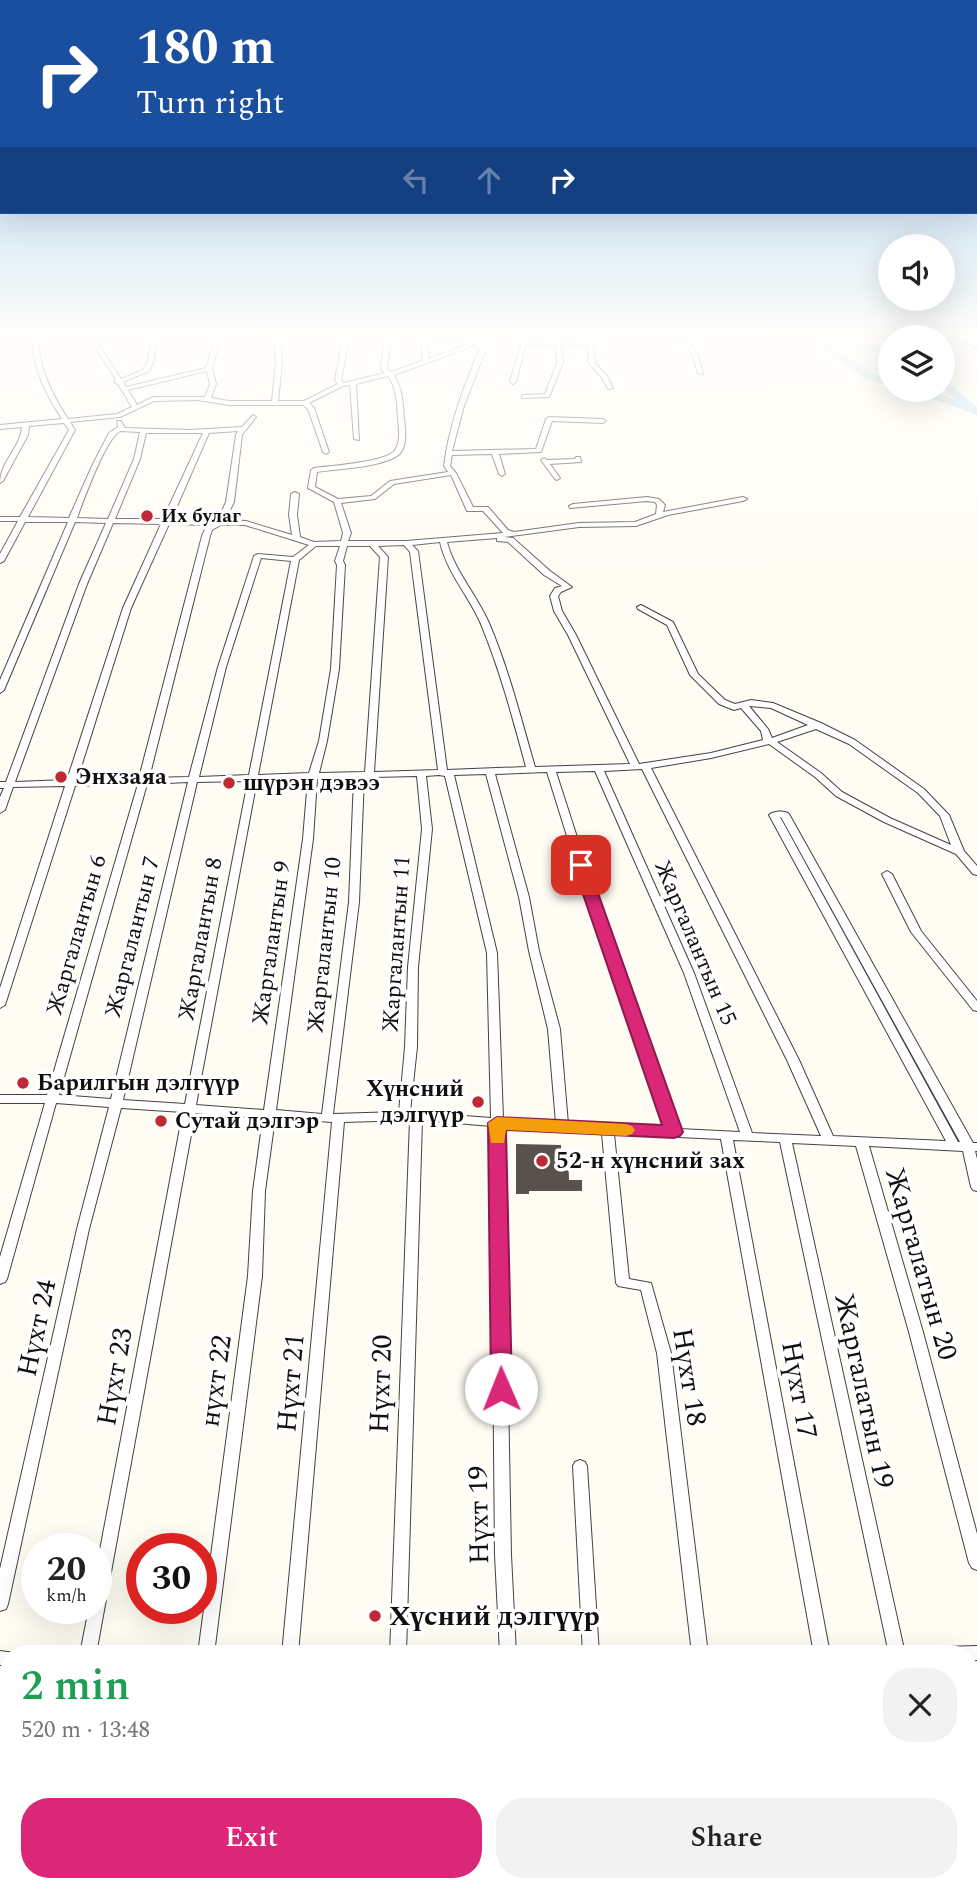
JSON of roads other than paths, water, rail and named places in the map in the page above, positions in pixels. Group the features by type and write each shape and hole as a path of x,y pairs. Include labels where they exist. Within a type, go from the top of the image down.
{"street":[{"path":"0,481 25,435 26,426"},
{"path":"0,561 72,430 69,426"},
{"name":"Жаргалантын 6","path":"0,1279 143,782 206,536 209,529 220,522 230,502 239,435 247,426"},
{"path":"317,426 326,452"},
{"path":"356,426 357,439"},
{"path":"400,426 395,456 314,470 311,488 337,501 373,498 392,482 453,473"},
{"path":"456,426 447,466 470,509 485,509 490,517 502,524 505,531 516,534"},
{"path":"547,426 539,451 557,478"},
{"path":"0,690 56,552 73,520 94,466 112,433 122,427 143,432 245,429"},
{"path":"0,1005 127,608 206,431"},
{"path":"0,810 4,785 109,520 137,459 143,432"},
{"path":"448,453 539,451"},
{"path":"495,453 502,474"},
{"path":"546,462 579,461 579,458"},
{"path":"295,494 293,515 296,537"},
{"path":"0,519 246,523 314,544 406,543 516,534 579,525 636,524 659,516 743,499"},
{"path":"573,506 657,500 661,505 659,516"},
{"path":"337,501 347,533 346,544"},
{"path":"476,536 510,540 547,573 568,586 558,590 554,596 558,611 793,1060 828,1139"},
{"path":"443,539 450,559 483,619 509,689 532,771"},
{"name":"Жаргалантын 10","path":"333,1117 384,557 372,543"},
{"name":"Нүхт 19","path":"406,543 414,551 446,774 492,953 503,1555 508,1645"},
{"path":"295,559 314,544"},
{"name":"Жаргалантын 9","path":"270,1114 308,839 313,777 323,741 335,669 341,565 339,561 346,544"},
{"name":"Жаргалантын 7","path":"116,1103 222,667 255,561 261,556 295,559"},
{"name":"Жаргалантын 8","path":"192,1109 252,777 274,679 295,559"},
{"path":"641,607 670,624 694,675 722,702 734,707 773,706 818,725 852,742 921,791 944,815 959,852 977,872"},
{"path":"743,705 765,731 766,738 818,775 839,794 887,820 959,852"},
{"path":"4,785 640,767 721,755 773,743 818,725"},
{"name":"Жаргалантын 15","path":"599,769 689,973 747,1134"},
{"path":"551,770 585,878 674,1132"},
{"path":"490,772 524,897 534,951 554,1029 562,1128"},
{"name":"Жаргалантын 11","path":"410,1116 413,967 427,829 421,774"},
{"path":"953,1144 849,957 774,815 777,813 783,814 972,1146 977,1187"},
{"path":"887,874 916,932 977,1008"},
{"path":"849,957 862,955"},
{"path":"886,1022 899,1021"},
{"path":"0,1099 54,1098 270,1114 410,1116 562,1128 747,1134 972,1146"},
{"name":"Нүхт 24","path":"0,1605 83,1229 116,1103"},
{"name":"Нүхт 23","path":"90,1645 166,1232 192,1109"},
{"name":"нүхт 22","path":"207,1645 255,1276 260,1191 270,1114"},
{"name":"Нүхт 20","path":"398,1645 410,1116"},
{"name":"Нүхт 21","path":"291,1645 333,1117"},
{"name":"Нүхт 18","path":"607,1129 623,1283 646,1286 664,1353 699,1645"},
{"name":"Нүхт 17","path":"726,1135 820,1645"},
{"name":"Жаргалатын 19","path":"785,1138 895,1645"},
{"name":"Жаргалатын 20","path":"861,1141 916,1332 977,1563"},
{"path":"580,1466 590,1645"}],"place":[{"name":"Их булаг","path":"147,516"},
{"name":"Энхзаяа","path":"61,777"},
{"name":"шүрэн дэвээ","path":"229,783"},
{"name":"Барилгын дэлгүүр","path":"23,1083"},
{"name":"Хүнсний дэлгүүр","path":"478,1102"},
{"name":"Сутай дэлгэр","path":"161,1121"},
{"name":"52-н хүнсний зах","path":"542,1161"},
{"name":"Хүсний дэлгүүр","path":"375,1616"}]}
